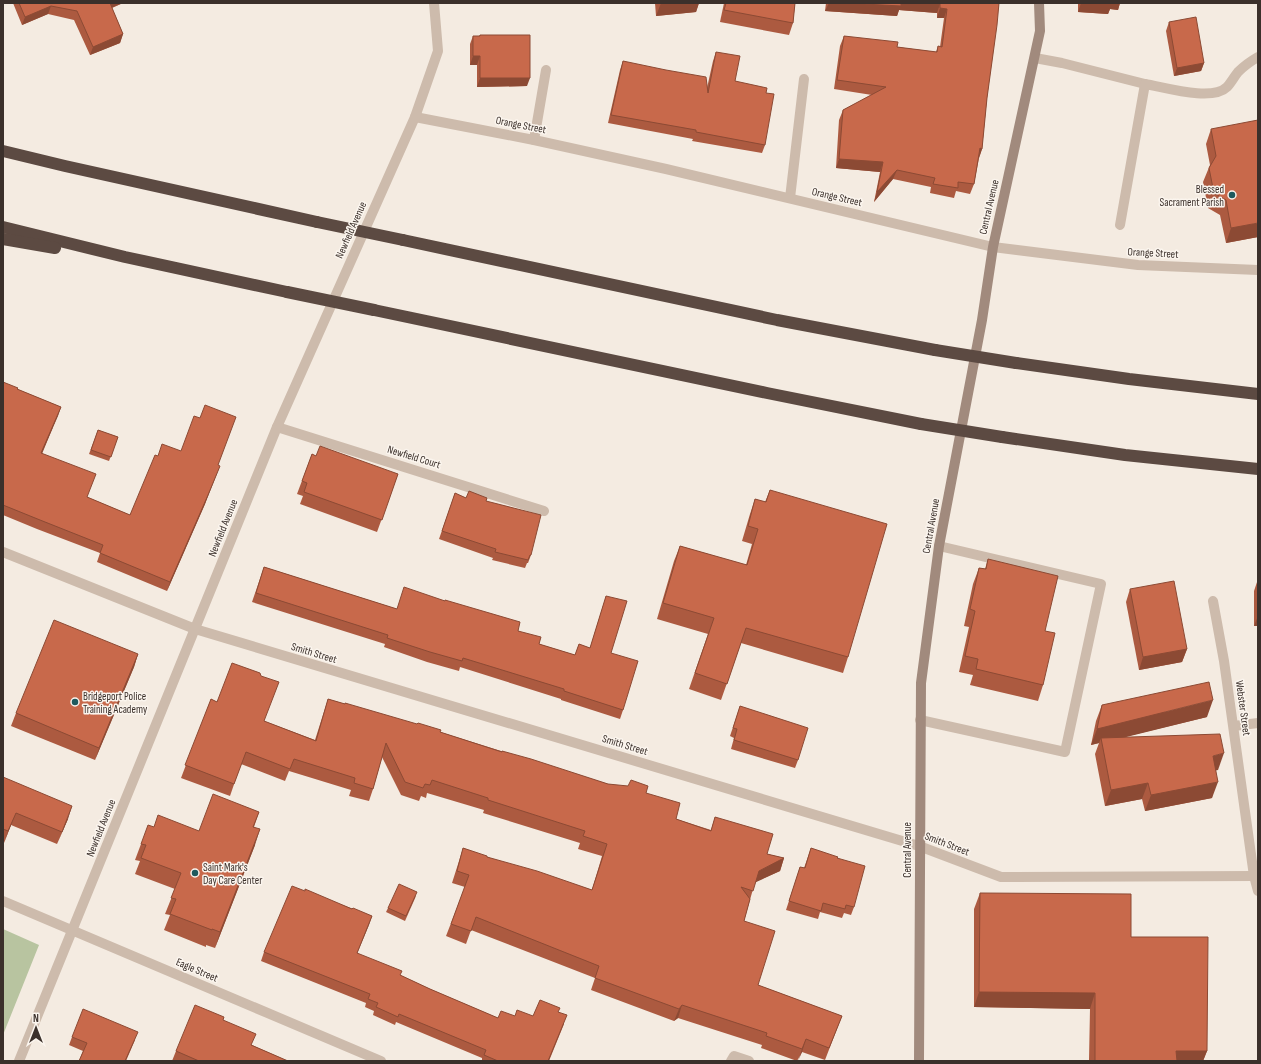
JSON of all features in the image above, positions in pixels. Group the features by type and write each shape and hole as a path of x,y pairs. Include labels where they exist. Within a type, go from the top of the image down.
{"highway":[{"path":"3,143 65,166"},
{"path":"3,151 317,222 777,320 935,350 1016,363 1130,379 1258,394"},
{"path":"3,227 125,257 287,292 767,394 921,424 1125,455 1258,469"},
{"path":"3,239 218,277"}],"street":[{"name":"Newfield Avenue","path":"19,1061 277,427 415,117 438,51 434,3"},
{"name":"Central Avenue","path":"919,1061 921,683 939,546 982,320 993,247 1040,31 1039,3"},
{"path":"1035,58 1062,63 1145,84 1202,94 1216,93 1226,89 1240,71 1248,63 1258,57"},
{"path":"534,140 546,70"},
{"path":"790,198 804,79"},
{"path":"1120,226 1145,84"},
{"name":"Orange Street","path":"415,117 534,140 790,198 993,247 1138,265 1258,270"},
{"name":"Newfield Court","path":"277,427 544,510"},
{"path":"920,720 1065,752 1101,584 939,546"},
{"name":"Smith Street","path":"3,552 194,629 919,846 1001,878 1254,876"},
{"name":"Webster Street","path":"1213,601 1224,661 1254,876 1258,891"},
{"path":"1234,726 1258,723"},
{"name":"Eagle Street","path":"3,901 381,1061"},
{"path":"731,1061 734,1056 748,1061"}],"green space":[{"path":"3,929 39,945 3,1035"}],"building":[{"path":"19,3 110,3 123,34 93,47 77,11 51,6 25,17"},
{"path":"726,3 795,3 793,23 724,10"},
{"path":"845,3 901,3 901,6"},
{"path":"928,3 999,3 982,149 980,148 974,184 958,182 958,188 933,184 935,178 897,170 877,192 883,162 839,159 843,110 886,87 837,80 844,36 898,42 897,47 937,52 938,46 942,47 947,9 940,8 940,4"},
{"path":"1196,17 1204,63 1177,68 1169,22"},
{"path":"530,35 530,78 480,78 480,56 473,56 473,36"},
{"path":"716,52 740,56 735,81 767,88 766,93 774,94 765,145 696,132 696,130 611,115 623,61 706,77 708,93"},
{"name":"Blessed Sacrament Parish","path":"1258,120 1258,223 1231,228 1226,200 1214,193 1209,168 1216,156 1211,129"},
{"path":"3,382 61,407 41,453 96,474 87,497 130,515 155,455 158,456 162,444 181,451 194,416 200,418 205,405 236,417 218,465 220,466 170,582 100,553 103,545 3,505"},
{"path":"98,430 118,437 111,457 91,450"},
{"path":"320,446 398,474 382,520 304,492 307,483 302,481 312,454 316,456"},
{"path":"770,490 887,524 848,657 746,628 727,684 695,673 714,618 663,603 680,546 747,565 758,529 748,526 755,499 766,502"},
{"path":"469,491 487,498 486,501 541,515 531,555 528,560 495,552 496,549 442,531 455,493 466,498"},
{"path":"988,559 1058,576 1045,631 1055,633 1043,685 976,669 978,659 965,656 975,611 970,609 979,568 986,569"},
{"path":"264,567 397,609 404,587 445,601 520,622 518,631 541,637 539,644 575,655 579,644 590,648 606,596 627,601 611,653 638,661 623,710 564,691 564,689 463,658 462,661 430,652 387,638 388,635 256,593"},
{"path":"1174,581 1187,649 1143,657 1130,589"},
{"path":"54,620 138,654 99,748 16,713"},
{"path":"232,663 260,673 261,676 279,682 264,721 316,741 328,699 417,724 418,723 441,730 440,732 502,752 531,759 608,784 628,786 631,780 648,786 646,793 680,803 676,819 711,831 715,817 773,834 767,854 784,858 759,871 753,891 741,887 750,899 744,921 775,931 758,985 842,1016 829,1048 806,1039 802,1049 766,1036 767,1033 682,1005 679,1009 595,978 599,966 476,917 471,931 451,924 469,875 457,871 463,848 592,890 607,844 583,836 585,831 488,800 488,798 432,780 430,785 425,784 423,788 405,782 386,743 373,789 354,783 355,778 294,759 290,769 246,752 234,784 185,765 211,699 217,702"},
{"path":"1209,682 1213,700 1097,729 1102,705"},
{"path":"740,706 808,728 798,760 734,740 737,729 733,728"},
{"path":"1220,734 1224,753 1213,756 1218,782 1151,795 1148,783 1111,790 1101,738"},
{"path":"3,777 72,806 62,832 16,813 8,831 3,829"},
{"path":"213,794 259,812 253,827 260,829 220,932 170,914 176,899 171,898 181,873 141,858 146,845 141,844 148,825 154,827 158,815 199,831"},
{"path":"811,848 838,857 837,858 865,866 854,907 846,905 845,909 823,903 821,911 789,901 800,867 805,868"},
{"path":"399,884 417,892 406,916 388,908"},
{"path":"292,886 305,891 305,889 372,916 357,953 402,971 400,975 430,989 498,1018 501,1011 515,1016 517,1010 533,1016 540,1000 560,1008 558,1012 567,1015 548,1061 498,1061 484,1055 486,1050 399,1014 398,1017 376,1007 378,1003 368,999 370,994 264,952"},
{"path":"980,893 1131,894 1131,937 1208,937 1207,1051 1176,1051 1177,1061 1095,1061 1095,993 979,992"},
{"path":"195,1005 224,1017 223,1020 256,1034 251,1045 288,1061 199,1061 176,1051"},
{"path":"83,1009 138,1032 125,1061 79,1061 87,1043 72,1037"}],"place":[{"name":"Blessed Sacrament Parish","path":"1232,195"},
{"name":"Bridgeport Police Training Academy","path":"75,702"},
{"name":"Saint Mark's Day Care Center","path":"195,873"}]}
